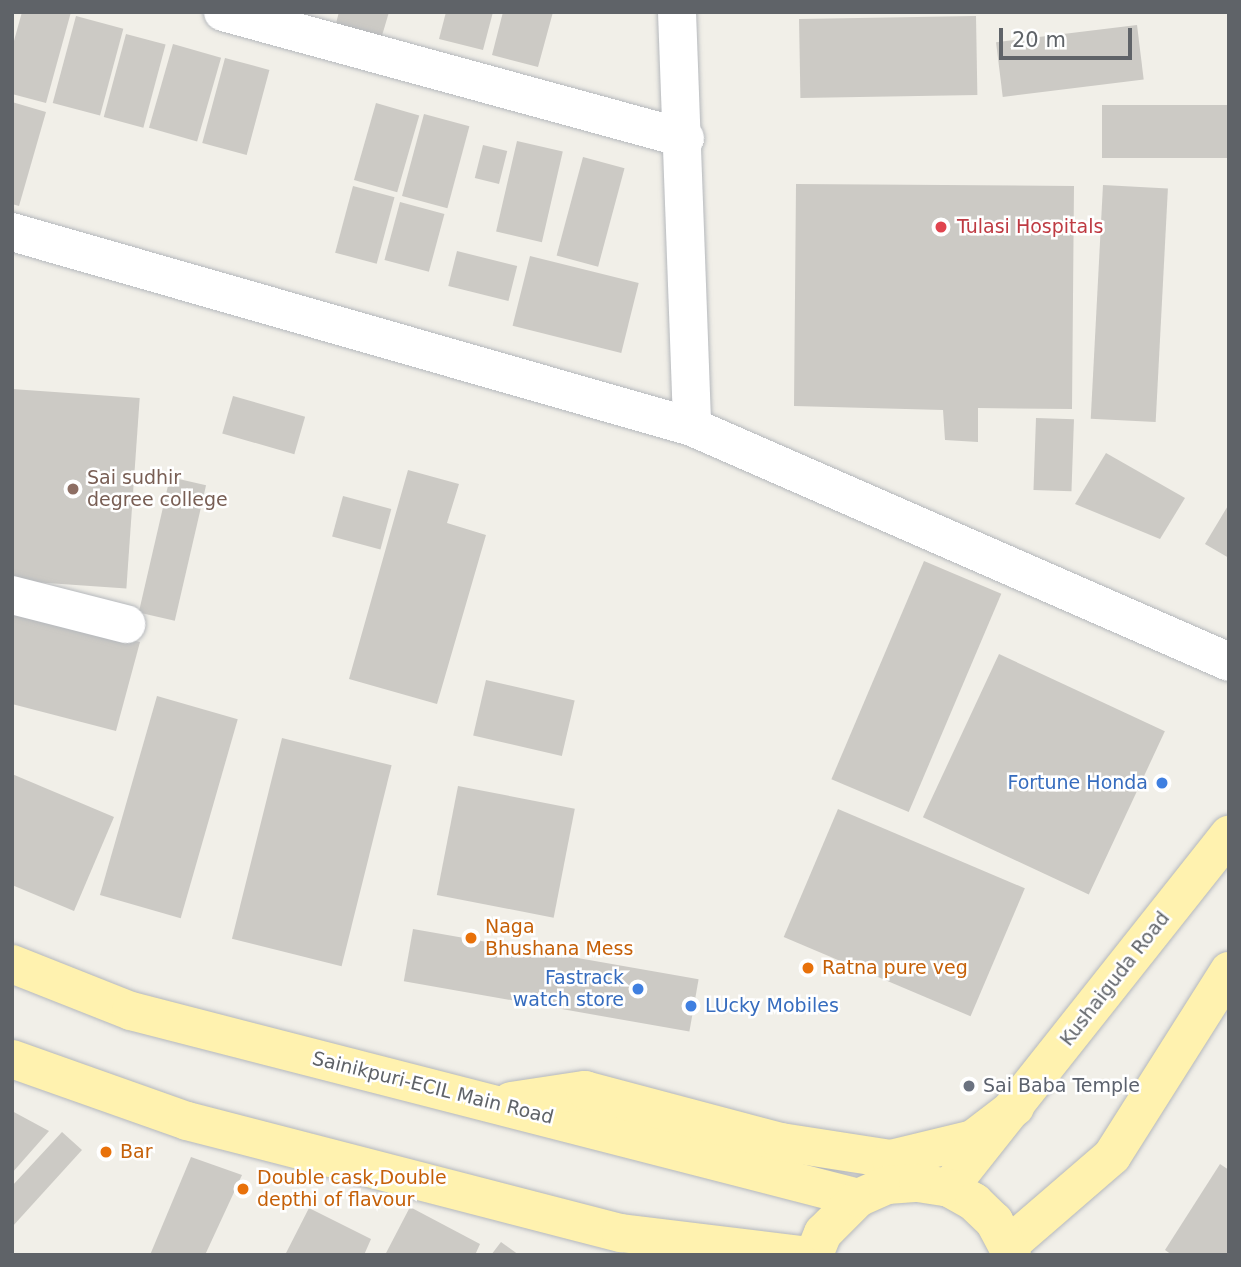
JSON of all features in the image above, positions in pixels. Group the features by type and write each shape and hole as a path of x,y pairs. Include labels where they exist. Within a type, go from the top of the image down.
{"main road":[{"name":"Kushaiguda Road","path":"949,1188 1229,835"},
{"name":"Sainikpuri-ECIL Main Road","path":"12,964 131,1011 858,1198"},
{"path":"814,1255 831,1223 858,1198 887,1185 918,1182 949,1188 974,1202 1010,1250 1112,1156 1229,971"},
{"path":"12,1059 187,1121 621,1233 800,1255"},
{"path":"492,1104 585,1090 781,1142 891,1159 973,1139 1014,1107"}],"street":[{"path":"223,12 685,138"},
{"path":"677,12 685,138 692,427"},
{"path":"12,232 692,427 1229,662"},
{"path":"12,595 126,624"}],"building":[{"path":"22,12 71,12 46,103 12,94 12,48"},
{"path":"339,12 389,12 381,39 335,27"},
{"path":"446,12 493,12 483,50 439,39"},
{"path":"503,12 553,12 538,67 492,55"},
{"path":"76,16 123,29 100,116 53,103"},
{"path":"976,16 977,95 800,98 799,19"},
{"path":"1137,25 1144,80 1003,97 996,42"},
{"path":"126,34 166,45 143,128 104,117"},
{"path":"173,44 221,58 197,141 149,128"},
{"path":"225,58 269,70 247,155 202,143"},
{"path":"12,102 46,112 19,206 12,204"},
{"path":"376,103 419,115 397,192 354,180"},
{"path":"1102,105 1229,105 1229,158 1102,158"},
{"path":"424,114 469,126 447,208 402,196"},
{"path":"517,141 563,152 542,242 496,232"},
{"path":"483,145 507,151 499,184 475,178"},
{"path":"583,157 625,168 598,267 557,256"},
{"path":"796,184 1074,186 1072,409 978,408 978,442 945,440 943,410 794,406"},
{"path":"1103,185 1168,188 1156,422 1091,419"},
{"path":"353,186 395,197 377,264 335,253"},
{"path":"400,202 444,214 429,272 384,260"},
{"path":"457,251 517,266 508,301 448,286"},
{"path":"530,256 639,283 621,353 513,326"},
{"name":"Sai sudhir degree college","path":"12,389 140,398 126,588 12,580"},
{"path":"233,396 305,417 294,454 222,433"},
{"path":"1036,418 1074,419 1071,491 1033,490"},
{"path":"1106,453 1185,498 1160,539 1075,504"},
{"path":"408,470 459,484 447,523 486,535 437,704 349,679"},
{"path":"170,477 206,485 175,621 139,612"},
{"path":"343,496 391,509 380,550 332,537"},
{"path":"1229,504 1229,558 1205,544"},
{"path":"924,561 1001,594 909,812 831,779"},
{"path":"12,609 140,642 116,731 12,704"},
{"path":"999,654 1165,731 1089,894 923,817"},
{"path":"486,680 575,700 562,756 473,736"},
{"path":"157,696 238,719 181,918 100,895"},
{"path":"282,738 392,765 342,966 232,939"},
{"path":"12,774 114,817 74,911 12,885"},
{"path":"458,786 575,809 554,918 437,895"},
{"path":"838,809 1025,888 971,1016 784,937"},
{"path":"413,929 699,979 689,1032 404,981"},
{"path":"12,1111 49,1131 12,1173"},
{"path":"62,1132 82,1150 12,1227 12,1186"},
{"path":"191,1157 242,1175 205,1255 150,1255"},
{"path":"1220,1164 1229,1170 1229,1255 1172,1255 1165,1250"},
{"path":"410,1207 480,1244 475,1255 385,1255"},
{"path":"309,1208 371,1239 364,1255 285,1255"},
{"path":"501,1242 519,1255 491,1255"}],"place":[{"name":"Tulasi Hospitals","path":"941,227"},
{"name":"Sai sudhir degree college","path":"73,489"},
{"name":"Fortune Honda","path":"1162,783"},
{"name":"Naga Bhushana Mess","path":"471,938"},
{"name":"Ratna pure veg","path":"808,968"},
{"name":"Fastrack watch store","path":"638,989"},
{"name":"LUcky Mobiles","path":"691,1006"},
{"name":"Sai Baba Temple","path":"969,1086"},
{"name":"Bar","path":"106,1152"},
{"name":"Double cask,Double depthi of flavour","path":"243,1189"}]}
